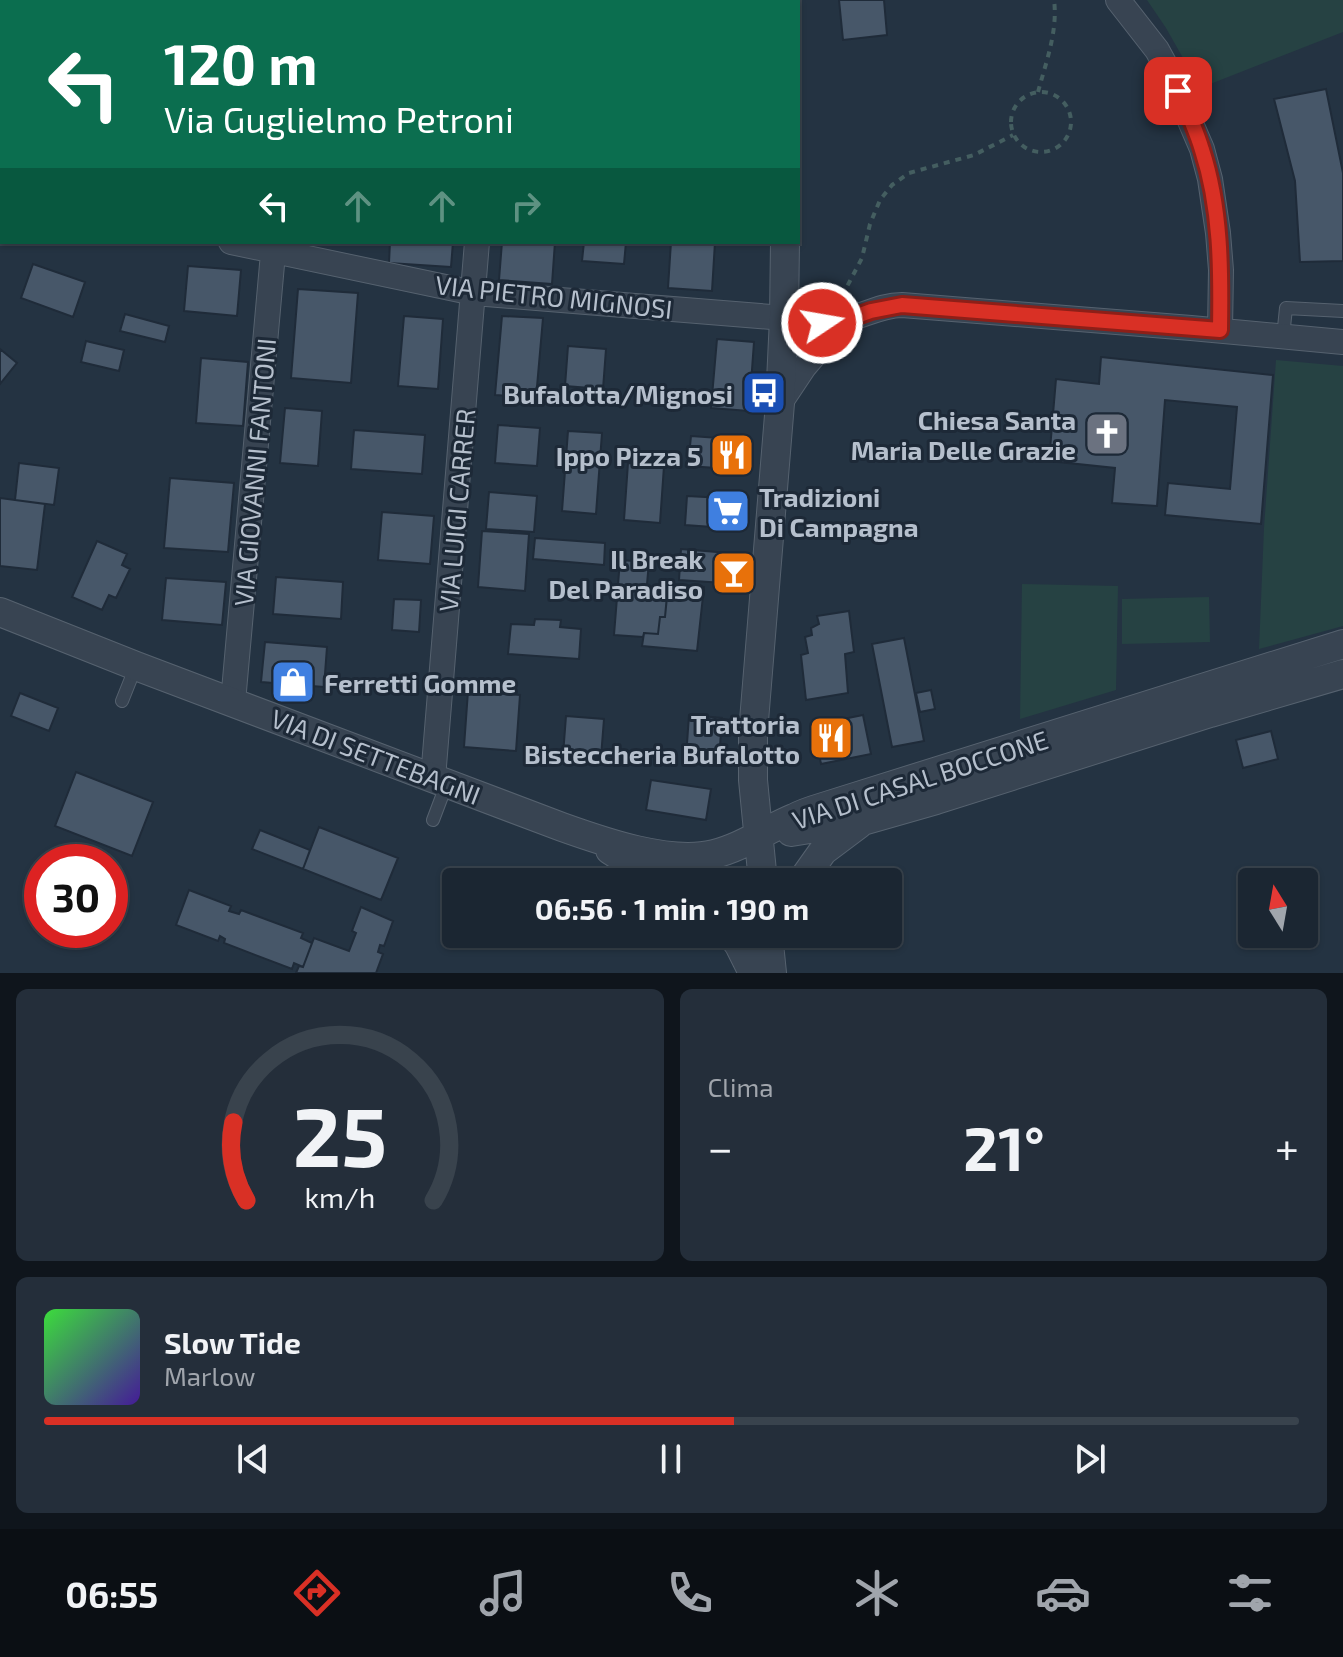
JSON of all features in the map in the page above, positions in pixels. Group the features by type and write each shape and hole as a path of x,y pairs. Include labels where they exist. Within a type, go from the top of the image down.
{"street":[{"path":"1118,0 1157,50 1202,149 1218,233 1220,330"},
{"name":"VIA PIETRO MIGNOSI","path":"248,244 273,247 474,293 814,323 843,321 902,305 1343,342"},
{"name":"VIA LUIGI CARRER","path":"440,781 477,244"},
{"path":"761,868 753,780 753,733 780,403 785,244"},
{"name":"VIA GIOVANNI FANTONI","path":"233,702 273,247"},
{"path":"780,403 804,367 843,321"},
{"name":"VIA DI SETTEBAGNI","path":"0,612 589,837 642,851 693,857 716,854 758,837"},
{"name":"VIA DI CASAL BOCCONE","path":"758,837 793,818 823,807 1343,644"},
{"name":"VIA DI CASAL BOCCONE","path":"758,837 866,820 1343,674"},
{"path":"811,868 823,851 866,820"},
{"path":"589,837 638,868"},
{"path":"742,948 766,971"},
{"path":"766,971 767,948"},
{"path":"766,971 775,948"}],"lane":[{"path":"1283,337 1286,308 1343,311"},
{"path":"122,701 136,666"},
{"path":"433,820 440,781"}],"path":[{"path":"1038,92 1051,43 1054,0"},
{"path":"1048,92 1058,96 1070,112 1070,132 1057,148 1037,152 1027,149 1013,135 1011,116 1014,107 1029,94 1048,92"},
{"path":"843,321 838,307 840,300 862,258 870,224 880,200 892,185 909,173 974,155 1013,135"}],"green space":[{"path":"1147,0 1343,0 1343,32 1200,88"},
{"path":"1276,360 1343,366 1343,626 1259,649 1264,528"},
{"path":"1022,584 1118,586 1116,690 1020,719"},
{"path":"1209,597 1210,642 1122,644 1122,599"}],"building":[{"path":"839,0 884,0 887,35 843,40"},
{"path":"1326,89 1343,173 1343,261 1300,262 1295,181 1274,99"},
{"path":"390,244 453,244 451,267 389,263"},
{"path":"502,244 555,244 552,284 499,280"},
{"path":"584,244 626,244 624,264 582,261"},
{"path":"671,244 715,244 712,291 668,288"},
{"path":"33,264 85,282 73,317 21,298"},
{"path":"188,266 241,270 237,316 184,311"},
{"path":"298,289 358,293 351,383 291,378"},
{"path":"125,314 169,326 165,342 120,331"},
{"path":"404,316 443,319 438,389 398,386"},
{"path":"502,316 543,318 536,398 495,395"},
{"path":"717,339 754,342 749,411 711,408"},
{"path":"86,341 124,350 119,371 81,362"},
{"path":"568,346 606,349 603,389 565,386"},
{"path":"0,349 17,363 0,384"},
{"name":"Chiesa Santa Maria Delle Grazie","path":"1101,357 1273,375 1261,524 1165,515 1168,483 1230,489 1237,407 1165,400 1157,506 1112,503 1115,468 1049,461 1056,379 1099,384"},
{"path":"201,358 248,362 243,426 196,423"},
{"path":"285,408 322,411 318,466 280,463"},
{"path":"498,425 540,428 537,466 495,463"},
{"path":"354,430 425,435 422,474 351,469"},
{"path":"568,431 602,433 596,514 562,511"},
{"path":"691,436 747,440 745,470 688,466"},
{"path":"19,463 59,468 54,505 15,500"},
{"path":"628,463 664,466 660,523 624,520"},
{"path":"170,478 234,483 228,552 164,548"},
{"path":"489,492 537,496 534,532 486,529"},
{"path":"687,496 742,499 740,529 685,525"},
{"path":"0,498 45,504 37,570 0,566"},
{"path":"382,512 434,516 430,564 378,560"},
{"path":"482,531 529,534 525,591 478,587"},
{"path":"535,538 605,543 604,565 533,559"},
{"path":"97,541 127,554 122,565 130,569 116,598 109,595 102,610 72,597"},
{"path":"681,549 741,554 739,584 679,580"},
{"path":"620,560 649,562 646,595 667,597 665,617 660,617 658,634 644,633 643,637 614,635"},
{"path":"276,577 343,582 341,619 273,614"},
{"path":"166,578 226,582 222,625 162,620"},
{"path":"668,584 704,587 697,651 642,646 644,633 658,634 660,617 665,617"},
{"path":"394,599 421,600 419,632 392,630"},
{"path":"849,611 854,652 845,654 848,693 806,700 801,655 808,653 805,637 812,635 811,628 819,624 817,616"},
{"path":"535,619 561,620 560,627 581,629 579,659 508,654 511,624 534,625"},
{"path":"904,638 924,741 892,747 872,644"},
{"path":"265,642 327,647 324,687 261,682"},
{"path":"931,690 935,709 920,712 916,693"},
{"path":"468,691 520,695 516,751 464,747"},
{"path":"20,693 58,708 49,731 11,716"},
{"path":"689,715 722,718 719,760 686,758"},
{"path":"863,715 871,754 821,764 813,725"},
{"path":"566,716 604,719 601,757 563,755"},
{"path":"1271,731 1278,759 1243,768 1236,740"},
{"path":"76,772 153,802 132,856 128,854 128,844 101,844 55,826"},
{"path":"651,780 711,789 706,820 646,810"},
{"path":"319,827 398,858 381,900 303,869"},
{"path":"260,830 310,850 303,869 252,849"},
{"path":"189,890 231,906 229,911 239,914 241,910 303,933 301,938 312,943 303,967 294,963 292,969 224,943 225,939 220,936 218,941 176,925"},
{"path":"361,907 393,921 384,946 380,945 378,952 383,954 376,973 296,973 299,966 303,967 314,938 349,951"}],"place":[{"name":"Bufalotta/Mignosi","path":"764,393"},
{"name":"Chiesa Santa Maria Delle Grazie","path":"1107,434"},
{"name":"Ippo Pizza 5","path":"732,455"},
{"name":"Tradizioni Di Campagna","path":"728,511"},
{"name":"Il Break Del Paradiso","path":"734,573"},
{"name":"Ferretti Gomme","path":"293,682"},
{"name":"Trattoria Bisteccheria Bufalotto","path":"831,738"}],"route":[{"path":"822,323 843,321 902,305 1220,330 1221,270 1210,179 1202,149 1178,91"}]}
